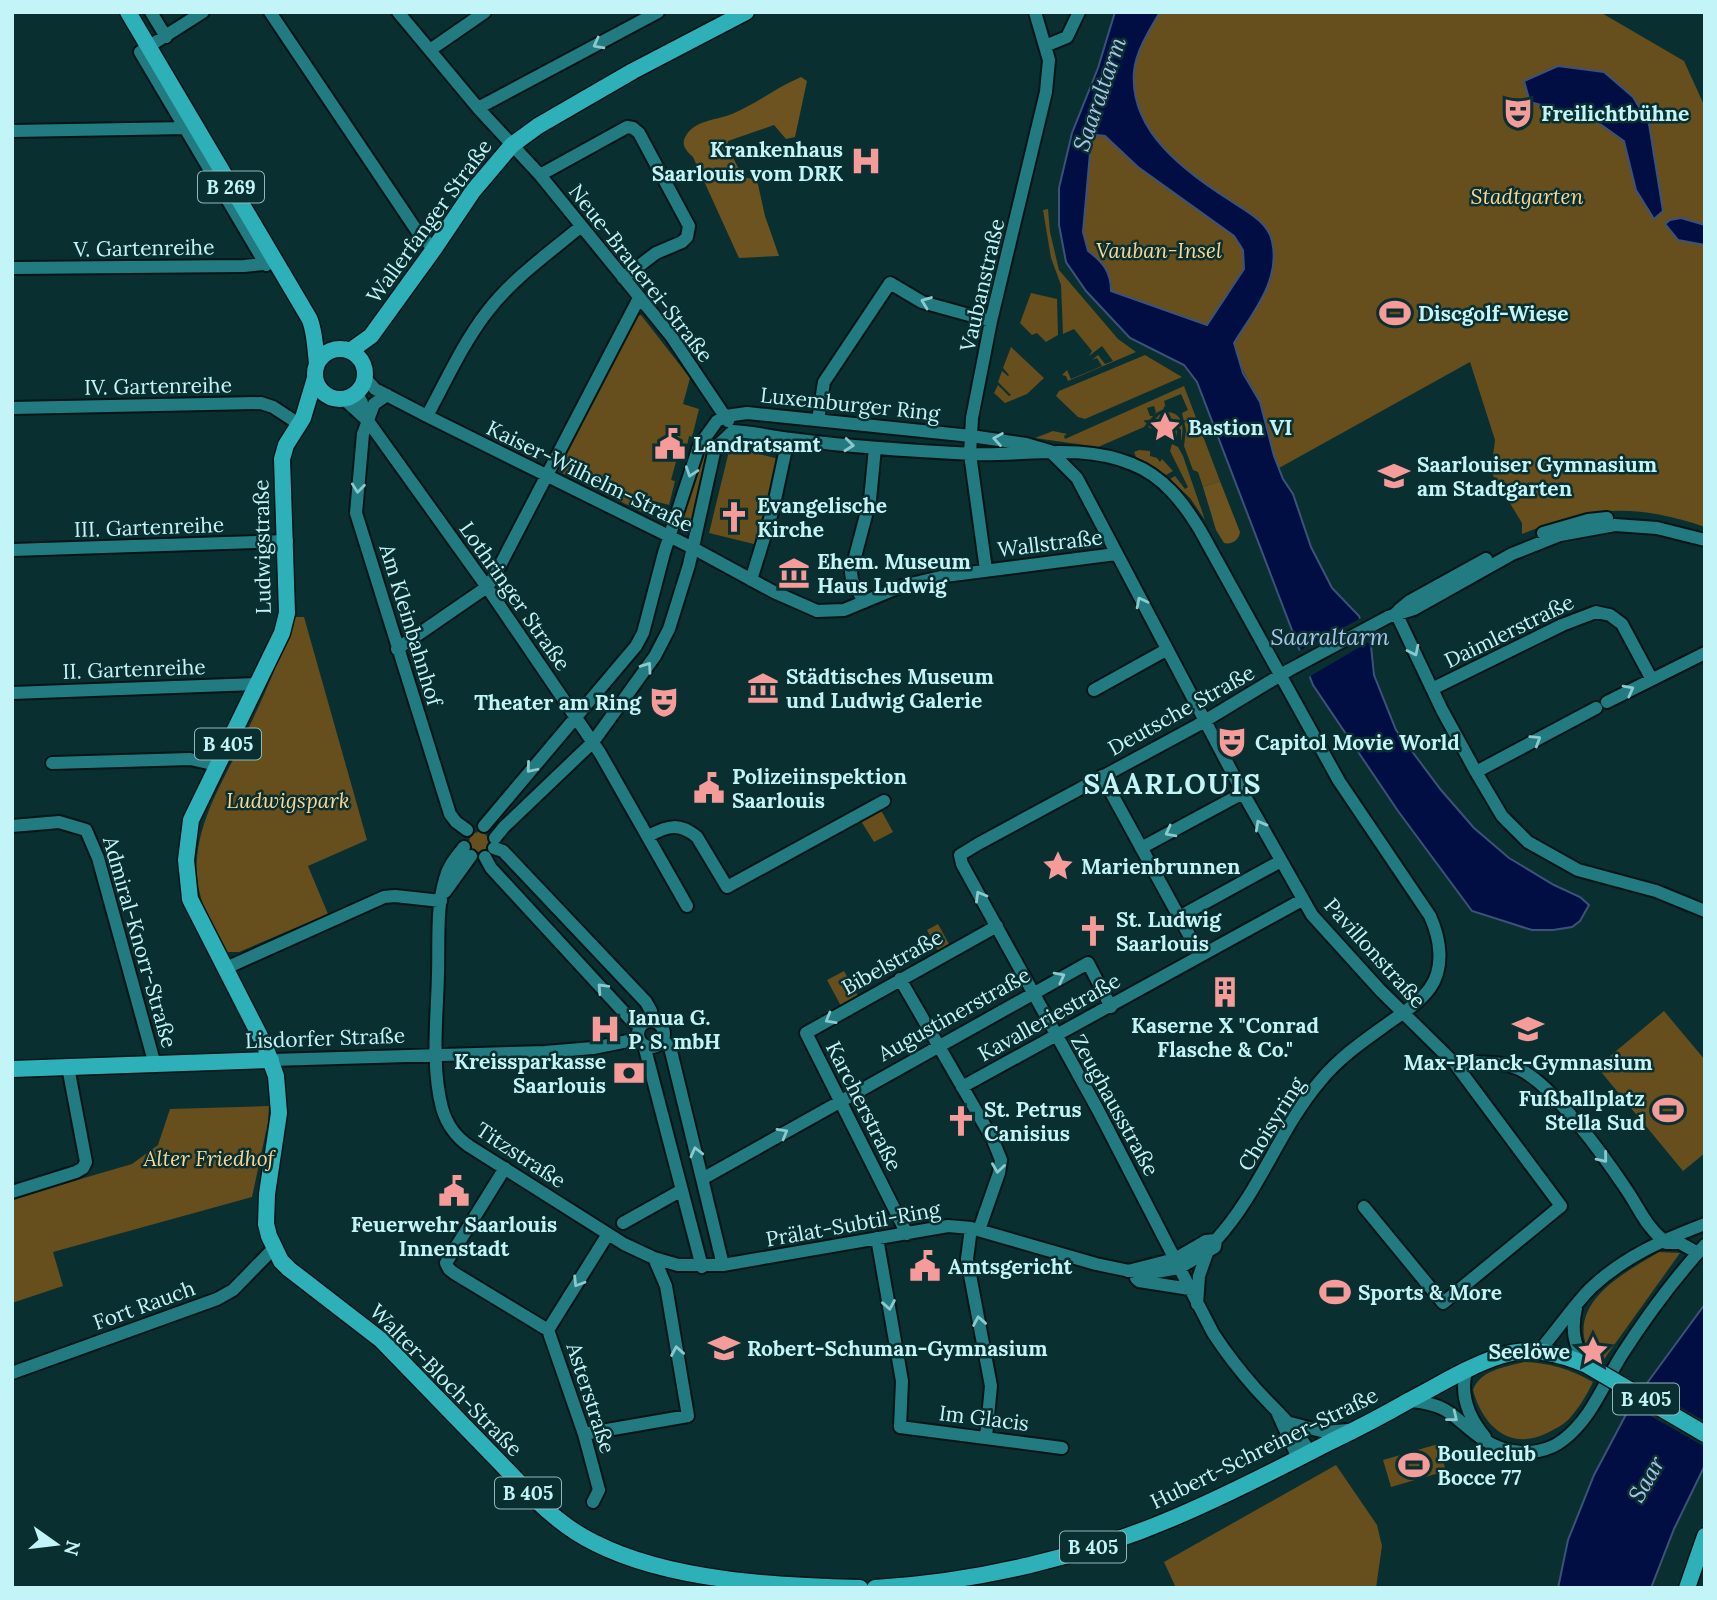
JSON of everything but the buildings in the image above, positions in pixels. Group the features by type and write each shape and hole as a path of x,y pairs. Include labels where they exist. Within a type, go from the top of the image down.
{"main road":[{"name":"B 269","path":"128,12 149,46 189,127 270,263 313,328 322,334 351,381"},
{"name":"Wallerfanger Straße","path":"351,381 371,336 473,191 512,145 538,126 633,71 746,12"},
{"name":"B 269","path":"313,328 316,370"},
{"path":"326,353 351,381 323,393 316,370 326,353"},
{"name":"Ludwigstraße","path":"271,1060 190,899 186,860 191,820 282,633 287,613 287,541 282,458 286,445 301,421 316,370"},
{"path":"301,421 351,381"},
{"name":"Lisdorfer Straße","path":"12,1069 271,1060"},
{"name":"Walter-Bloch-Straße","path":"271,1060 279,1095 279,1113 266,1224 274,1248 289,1269 381,1340 538,1502 593,1543 638,1561 675,1570 776,1584 860,1588"},
{"name":"Hubert-Schreiner-Straße","path":"875,1588 951,1581 1022,1566 1103,1544 1177,1516 1502,1355 1539,1351 1569,1357 1586,1365"},
{"name":"B 405","path":"1586,1365 1705,1434"},
{"path":"1687,1588 1705,1536"}],"street":[{"path":"166,37 153,16 167,12"},
{"path":"149,46 203,12"},
{"path":"270,12 419,234 434,249"},
{"name":"Neue-Brauerei-Straße","path":"398,12 478,108 540,175 671,336 733,430"},
{"path":"430,50 485,12"},
{"path":"478,108 658,12"},
{"name":"Vaubanstraße","path":"986,570 970,454 972,418 991,321 1043,113 1049,60 1035,12"},
{"path":"1045,46 1067,37 1079,12"},
{"path":"12,131 189,127"},
{"path":"540,175 627,127 639,133 689,226 687,237 682,242 656,253 623,278"},
{"path":"427,416 474,330 488,311 522,274 580,227"},
{"name":"V. Gartenreihe","path":"12,268 270,263"},
{"path":"818,420 824,382 890,283 922,302 991,321"},
{"path":"397,649 487,587 639,298"},
{"name":"Kaiser-Wilhelm-Straße","path":"351,381 387,395 806,607 827,612"},
{"name":"Lothringer Straße","path":"351,381 367,419 593,742 687,906"},
{"path":"367,419 374,404 387,395"},
{"name":"IV. Gartenreihe","path":"12,408 261,403 301,421"},
{"name":"Luxemburger Ring","path":"726,416 747,413 971,436 1026,444 1050,452"},
{"path":"484,826 636,646 643,633 699,446 717,421 726,416"},
{"name":"Am Kleinbahnhof","path":"367,419 363,435 356,513 450,814 467,830"},
{"path":"492,848 504,827 593,742 659,648 669,629 693,548 710,462 716,448 733,430"},
{"name":"Luxemburger Ring","path":"733,430 876,448 970,454 1050,452"},
{"path":"751,580 773,509 788,439"},
{"path":"864,603 852,580 851,572 870,500 876,448"},
{"name":"Choisyring","path":"1050,452 1086,454 1129,462 1161,481 1178,497 1284,673 1339,781 1430,916 1437,931 1438,971 1431,986 1418,1002 1341,1057 1322,1078 1304,1100 1252,1192 1216,1240 1215,1247 1207,1253 1177,1263 1128,1271"},
{"name":"Pavillonstraße","path":"1050,452 1077,478 1204,721 1312,915 1351,960 1453,1060 1561,1206 1443,1303 1364,1207"},
{"path":"1077,478 1078,467 1086,454"},
{"path":"1396,613 1410,601 1509,546 1559,527 1588,520 1635,517 1677,523 1705,531"},
{"path":"1396,613 1414,609 1512,554 1586,529 1635,525 1675,531 1705,540"},
{"name":"III. Gartenreihe","path":"12,550 287,541"},
{"name":"Wallstraße","path":"827,612 844,610 922,580 1116,554"},
{"name":"Daimlerstraße","path":"1432,689 1562,625 1596,612 1610,615 1622,624 1651,678"},
{"path":"1396,613 1476,772 1502,816 1528,842 1578,870 1656,891 1705,911"},
{"name":"Deutsche Straße","path":"978,844 1396,613"},
{"path":"1094,690 1166,650"},
{"path":"1476,772 1651,678 1705,653"},
{"name":"II. Gartenreihe","path":"12,693 258,684"},
{"path":"52,763 190,759 217,765"},
{"path":"1102,776 1200,956"},
{"path":"1140,848 1243,793"},
{"path":"649,836 670,826 690,831 697,837 726,887 884,801"},
{"name":"Admiral-Knorr-Straße","path":"12,827 59,822 86,830 98,858 155,1065"},
{"path":"467,851 463,841 467,830 478,825 491,830 489,865 644,1033 702,1267"},
{"name":"Zeughausstraße","path":"978,844 961,854 960,861 1104,1122 1197,1304 1228,1356 1290,1423 1304,1455"},
{"path":"467,851 492,848 503,851 646,1002 651,1011 644,1033"},
{"path":"226,968 384,897 440,901 467,851"},
{"path":"1179,917 1281,862"},
{"name":"Kavalleriestraße","path":"962,1087 1302,900"},
{"name":"Titzstraße","path":"440,901 437,1056 439,1088 448,1124 461,1140 608,1234 664,1262"},
{"name":"Bibelstraße","path":"806,1033 997,926"},
{"name":"Augustinerstraße","path":"702,1179 1087,963 1111,1007"},
{"path":"900,979 993,1140 1001,1160 999,1173 975,1229 967,1259 990,1386 991,1404 986,1437"},
{"path":"644,1033 659,1023 664,1029 663,1040 670,1047 723,1265"},
{"name":"Lisdorfer Straße","path":"271,1060 567,1051 644,1033 656,1046 663,1040"},
{"name":"Karcherstraße","path":"806,1033 907,1234"},
{"path":"1453,1060 1502,1064 1534,1076 1556,1098 1614,1171 1659,1242"},
{"path":"12,1192 76,1172 83,1168 86,1162 68,1067"},
{"name":"Asterstraße","path":"505,1168 446,1263 454,1273 548,1329 584,1434 599,1490 593,1502"},
{"path":"623,1223 682,1190"},
{"path":"689,1215 698,1218 710,1209"},
{"path":"1637,1252 1643,1237 1644,1221"},
{"path":"1539,1351 1577,1303 1614,1269 1637,1252 1705,1224"},
{"name":"Prälat-Subtil-Ring","path":"664,1262 702,1267 723,1265 948,1226 975,1229 1128,1271 1139,1280 1190,1289"},
{"path":"548,1329 608,1234"},
{"name":"Im Glacis","path":"877,1238 902,1381 900,1427 1062,1448"},
{"name":"Choisyring","path":"1177,1263 1206,1241 1216,1240"},
{"path":"1408,1401 1422,1402 1449,1412 1492,1445 1517,1452 1542,1450 1562,1441 1582,1423 1641,1325 1701,1249 1680,1243 1659,1242"},
{"name":"Fort Rauch","path":"12,1373 218,1299 233,1290 274,1248"},
{"path":"1197,1304 1199,1276 1207,1253"},
{"path":"664,1262 669,1275 666,1286"},
{"path":"584,1434 688,1416 664,1262"},
{"path":"1577,1303 1572,1328 1573,1339 1586,1365"},
{"path":"1466,1371 1463,1389 1468,1410 1482,1435 1492,1445"},
{"name":"Zeughausstraße","path":"1276,1410 1304,1455"},
{"name":"Zeughausstraße","path":"1290,1423 1325,1432 1358,1428"}],"green space":[{"name":"Stadtgarten","path":"1160,12 1600,12 1684,61 1705,107 1705,527 1656,514 1612,511 1570,518 1522,534 1522,523 1491,472 1495,440 1470,362 1279,468 1260,404 1242,368 1234,343 1269,282 1274,255 1272,241 1266,228 1256,218 1196,177 1163,148 1141,113 1135,93 1135,63"},
{"name":"Vauban-Insel","path":"1096,135 1105,136 1138,167 1234,236 1243,250 1244,269 1207,325 1110,291 1107,273 1102,263 1088,251 1083,232 1091,142"},
{"path":"1048,209 1050,232 1059,270 1118,339 1136,352 1068,381 1066,376 1062,375 1067,370 1071,379 1102,366 1097,358 1092,360 1098,355 1105,364 1113,361 1102,346 1089,356 1092,351 1074,329 1063,334 1061,285 1051,258 1043,210"},
{"path":"1031,293 1057,299 1058,335 1046,342 1037,333 1032,335 1020,323"},
{"path":"641,315 690,378 683,404 699,409 692,437 689,436 687,446 682,446 677,458 671,480 675,481 669,505 654,501 646,514 558,471 637,316"},
{"path":"1011,347 1044,378 1027,394 1005,403 994,393 998,385 1011,395 998,382 1002,371 1009,375 1003,368"},
{"path":"1145,355 1182,377 1085,419 1078,417 1056,396 1059,391"},
{"path":"1184,386 1220,481 1203,487 1184,446 1186,430 1182,413 1188,410 1181,394 1164,401 1166,408 1154,414 1154,406 1147,408 1150,416 1153,416 1144,427 1098,447 1035,438 1053,431 1067,434 1065,439"},
{"path":"1168,412 1182,422 1181,441 1181,430 1177,425 1176,438 1148,427 1159,415"},
{"path":"713,436 716,439 705,463 695,523 684,520 695,475"},
{"path":"1172,444 1178,447 1183,456 1205,520 1190,498 1170,479 1175,476 1185,489 1188,487 1170,451"},
{"path":"730,447 779,459 758,545 709,533"},
{"path":"1150,451 1150,456 1160,462 1162,459 1173,471 1166,475 1136,457 1134,452"},
{"name":"Ludwigspark","path":"304,617 367,840 308,866 328,914 239,952 227,952 201,898 197,878 199,842 217,791 270,682 292,618"},
{"path":"881,810 893,832 874,842 861,821"},
{"path":"475,832 483,832 489,842 483,852 475,852 469,846 469,838"},
{"path":"938,924 950,946 939,953 927,930"},
{"path":"844,971 858,996 841,1006 827,980"},
{"name":"Fußballplatz Stella Sud","path":"1664,1011 1705,1060 1705,1153 1683,1171 1597,1067"},
{"name":"Alter Friedhof","path":"269,1106 252,1197 53,1252 63,1286 12,1303 12,1199 132,1164 158,1145 170,1109"},
{"path":"1659,1252 1680,1253 1602,1362 1590,1352 1584,1337 1584,1322 1589,1309 1608,1286"},
{"path":"1524,1362 1560,1368 1593,1382 1579,1406 1563,1424 1545,1434 1519,1439 1508,1437 1490,1423 1483,1414 1473,1390 1476,1383 1487,1374"},
{"name":"Bouleclub Bocce 77","path":"1438,1444 1446,1471 1391,1487 1383,1460"},
{"path":"1336,1465 1377,1525 1382,1546 1376,1588 1176,1588 1164,1562"}],"shaded area":[{"path":"801,77 807,81 795,137 786,139 774,125 728,141 727,146 743,177 757,180 765,216 779,256 739,258 693,157 684,147 685,138 696,126 741,110"},
{"path":"1220,481 1240,532 1237,540 1232,543 1224,543 1216,530 1203,487"}],"water":[{"name":"Saaraltarm","path":"1115,12 1160,12 1138,56 1134,71 1135,93 1150,131 1163,148 1196,177 1256,218 1270,234 1274,255 1269,282 1264,295 1234,343 1243,373 1260,402 1274,456 1283,479 1293,494 1311,547 1332,588 1359,616 1371,646 1374,675 1396,730 1441,790 1474,828 1509,858 1580,897 1589,905 1580,921 1572,927 1532,930 1472,911 1398,811 1313,685 1197,382 1184,365 1130,338 1086,291 1066,262 1059,225 1059,188 1072,133 1098,68","holes":["1097,135 1105,136 1138,167 1234,236 1243,250 1244,269 1207,325 1111,291 1110,278 1105,268 1088,251 1083,232 1091,142"]},
{"path":"1558,66 1604,72 1633,97 1649,124 1663,211 1654,219 1636,190 1624,141 1593,119 1530,102 1524,81"},
{"path":"1681,218 1705,225 1705,245 1678,240 1665,224"},
{"name":"Saar","path":"1705,1304 1705,1465 1674,1529 1651,1588 1558,1588 1568,1540 1594,1475 1631,1405"}],"pier":[{"path":"1363,617 1372,640 1307,678 1297,652"},
{"path":"1641,1385 1705,1421 1705,1447 1628,1403"}],"place":[{"name":"Freilichtbühne","path":"1518,113"},
{"name":"Krankenhaus Saarlouis vom DRK","path":"866,161"},
{"name":"Discgolf-Wiese","path":"1395,313"},
{"name":"Bastion VI","path":"1165,427"},
{"name":"Landratsamt","path":"670,444"},
{"name":"Saarlouiser Gymnasium am Stadtgarten","path":"1394,476"},
{"name":"Evangelische Kirche","path":"734,517"},
{"name":"Ehem. Museum Haus Ludwig","path":"794,573"},
{"name":"Städtisches Museum und Ludwig Galerie","path":"763,688"},
{"name":"Theater am Ring","path":"664,702"},
{"name":"Capitol Movie World","path":"1232,742"},
{"name":"Polizeiinspektion Saarlouis","path":"709,788"},
{"name":"Marienbrunnen","path":"1058,866"},
{"name":"St. Ludwig Saarlouis","path":"1093,931"},
{"name":"Kaserne X \"Conrad Flasche & Co.\"","path":"1225,992"},
{"name":"Ianua G. P. S. mbH","path":"605,1029"},
{"name":"Max-Planck-Gymnasium","path":"1528,1029"},
{"name":"Kreissparkasse Saarlouis","path":"629,1073"},
{"name":"Fußballplatz Stella Sud","path":"1668,1110"},
{"name":"St. Petrus Canisius","path":"961,1121"},
{"name":"Feuerwehr Saarlouis Innenstadt","path":"454,1191"},
{"name":"Amtsgericht","path":"925,1266"},
{"name":"Sports & More","path":"1335,1292"},
{"name":"Robert-Schuman-Gymnasium","path":"724,1348"},
{"name":"Seelöwe","path":"1593,1351"},
{"name":"Bouleclub Bocce 77","path":"1414,1465"}],"district":[{"name":"SAARLOUIS","path":"1173,784"}]}
